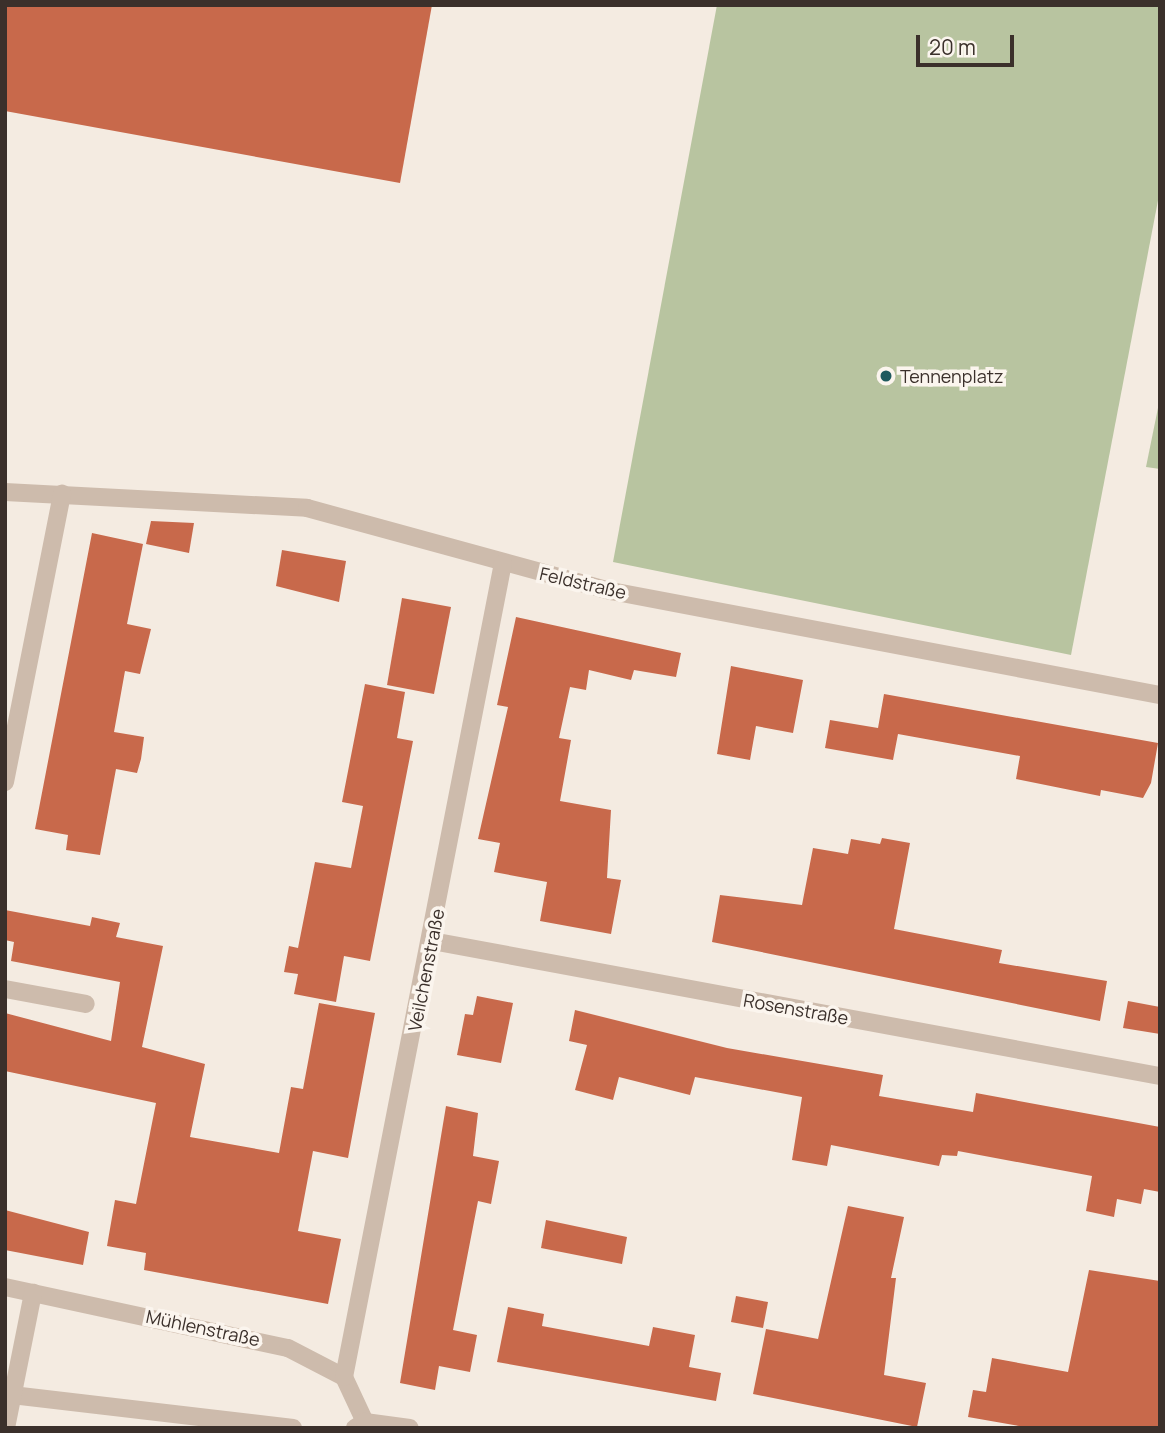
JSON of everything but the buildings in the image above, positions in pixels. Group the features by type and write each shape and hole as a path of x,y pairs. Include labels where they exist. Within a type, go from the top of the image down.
{"street":[{"name":"Feldstraße","path":"5,492 307,509 611,591 1160,695"},
{"path":"5,782 62,494"},
{"name":"Veilchenstraße","path":"344,1377 432,941 503,563"},
{"name":"Rosenstraße","path":"432,941 1160,1076"},
{"path":"5,989 86,1004"},
{"name":"Mühlenstraße","path":"5,1287 270,1342 344,1377"},
{"path":"6,1428 33,1293"},
{"path":"344,1377 360,1425 410,1428"},
{"path":"12,1395 293,1428"}],"green space":[{"name":"Tennenplatz","path":"717,5 1160,5 1160,190 1071,655 613,562"},
{"path":"1160,398 1160,469 1146,467"}],"place":[{"name":"Tennenplatz","path":"886,376"}]}
